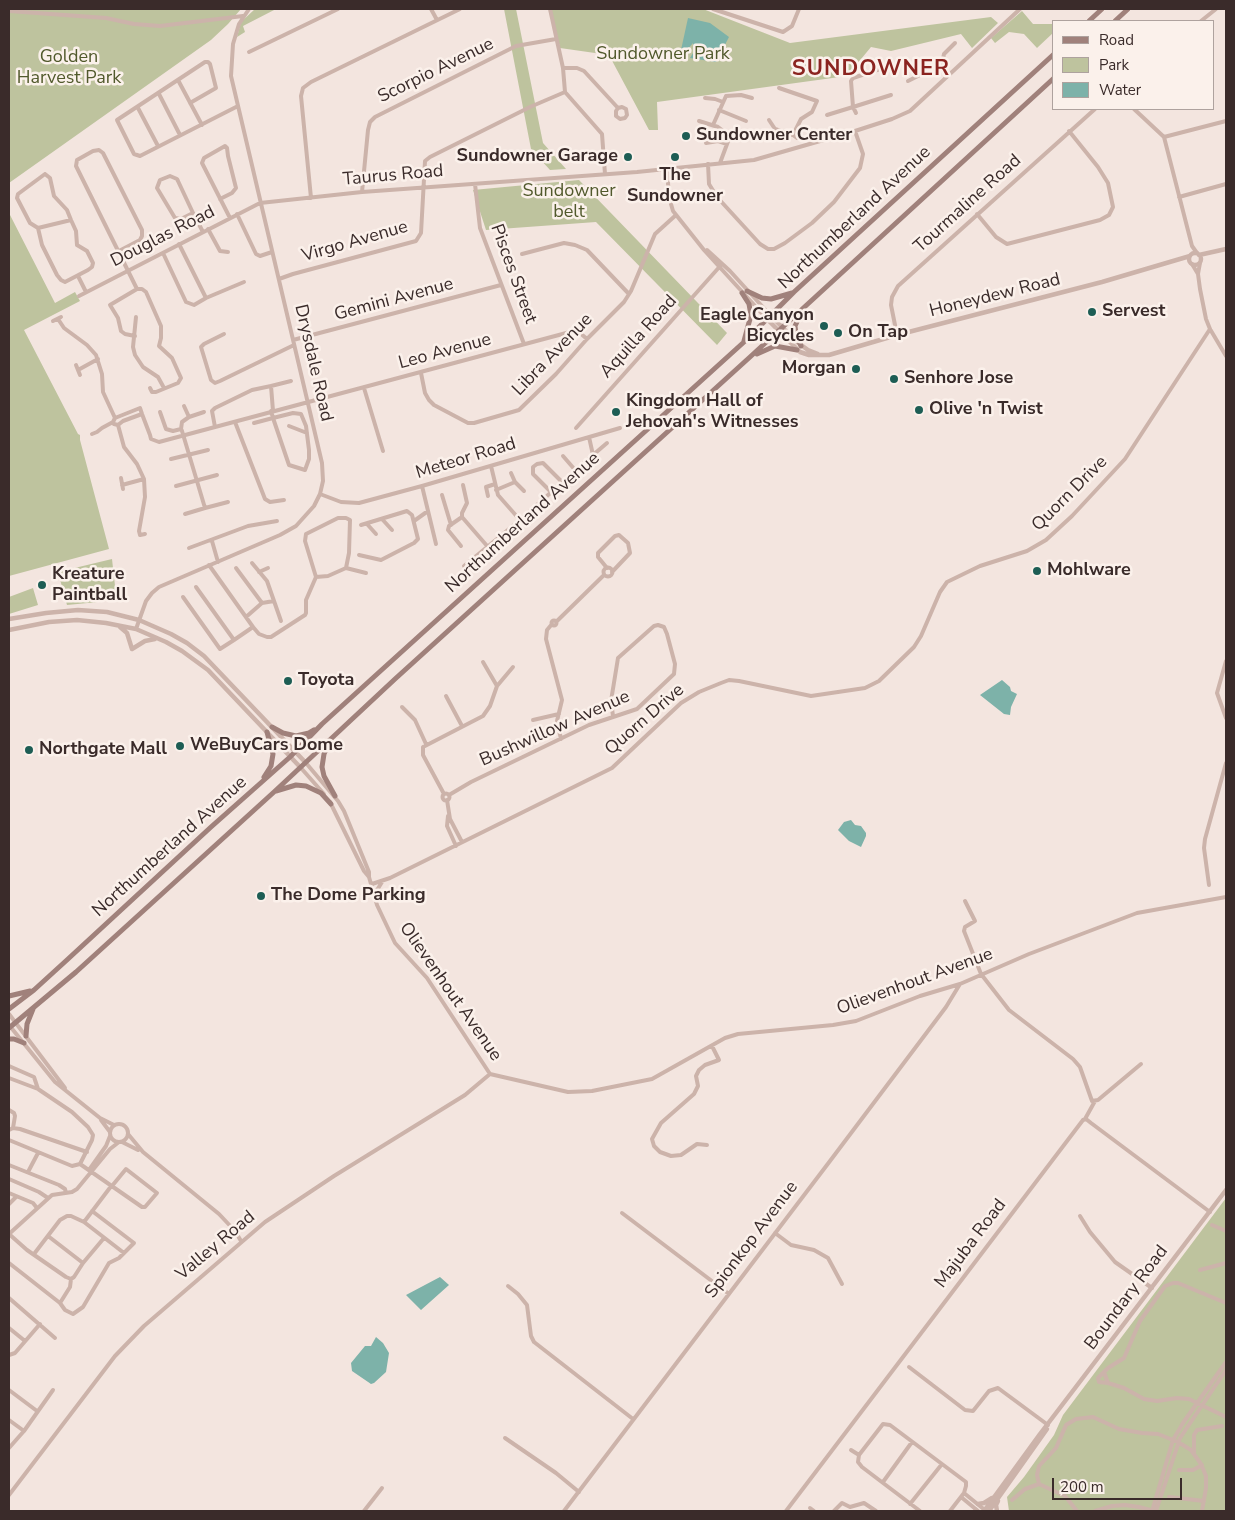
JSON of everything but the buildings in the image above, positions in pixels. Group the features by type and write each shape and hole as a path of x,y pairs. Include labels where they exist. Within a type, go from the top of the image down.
{"main road":[{"path":"1090,20 1102,9"},
{"path":"1115,20 1128,9"},
{"name":"Northumberland Avenue","path":"9,1009 34,990 290,757 322,724 744,342 794,292 1052,56"},
{"name":"Northumberland Avenue","path":"9,1026 76,972 301,768 1052,80"},
{"path":"745,292 771,299 794,292"},
{"path":"744,342 751,315 745,292"},
{"path":"801,346 795,326 806,304"},
{"path":"750,357 775,346 796,350"},
{"path":"272,728 296,736 309,733 322,724"},
{"path":"261,782 272,759 272,748 267,732"},
{"path":"330,741 324,754 322,767 324,776 335,796"},
{"path":"274,792 292,786 306,786 321,793 331,804"},
{"path":"9,996 16,996 34,990"},
{"path":"26,1036 27,1024 34,1006"},
{"path":"9,1038 24,1043"}],"street":[{"name":"Drysdale Road","path":"136,629 146,601 159,587 280,535 296,526 314,506 320,494 323,481 322,463 260,204 232,76 231,54 236,34 243,16 249,9"},
{"path":"249,52 338,9"},
{"path":"431,9 437,20"},
{"path":"311,198 302,96 303,88 311,82 460,9"},
{"path":"550,9 563,68 565,92 602,134 604,174"},
{"path":"713,9 783,32 792,26 799,9"},
{"name":"Taurus Road","path":"260,204 362,192 667,169 761,159 892,119 910,110 1020,9"},
{"path":"1202,20 1216,9"},
{"path":"9,11 106,18 134,24 160,26 243,16"},
{"name":"Scorpio Avenue","path":"362,192 368,130 370,122 375,117 516,46 556,39"},
{"path":"908,81 942,64 945,52 955,43"},
{"path":"190,103 216,88 208,62 205,62 119,119 117,122 134,154 139,156 238,106"},
{"path":"942,64 946,69"},
{"path":"856,113 853,107 852,79 854,76 886,67"},
{"path":"563,68 582,69 618,108"},
{"path":"178,80 202,124"},
{"path":"769,120 774,129 795,136 802,119 812,112 817,101 779,88"},
{"path":"424,188 424,163 428,158 530,107 565,92"},
{"path":"159,94 180,136"},
{"path":"713,125 725,97 728,95 743,95 752,98"},
{"path":"827,115 891,95"},
{"path":"705,98 712,98 723,102"},
{"path":"138,108 158,146"},
{"path":"719,110 746,121"},
{"name":"Tourmaline Road","path":"897,335 891,305 895,290 1069,130 1094,110"},
{"path":"1135,110 1164,137 1192,246 1198,254 1200,262 1198,274 1202,302 1210,329 1226,356"},
{"path":"1164,137 1226,120"},
{"path":"699,121 713,125 730,136 740,139 753,137"},
{"path":"978,214 996,237 1007,244 1109,216 1113,207 1108,183 1069,130"},
{"path":"708,164 709,184 717,197 760,244 774,249 812,223 834,202 860,168 863,154 855,131"},
{"path":"720,163 730,136"},
{"path":"706,143 718,141 727,144"},
{"path":"220,198 232,193 236,188 226,146 204,158 202,163 230,218"},
{"path":"119,251 137,242 141,238 142,230 103,153 98,150 93,151 77,160 76,164 137,289"},
{"path":"667,169 671,206 698,242 780,329 801,346 822,356"},
{"path":"45,174 50,178 54,196 67,210 72,220 76,231 77,244 87,251 92,263 91,268 65,282 61,280 42,245 38,228 30,223 17,197 24,189 45,174"},
{"path":"193,213 181,219 175,218 157,188 160,180 168,176 175,178 203,232"},
{"name":"Pisces Street","path":"475,184 480,228 524,344"},
{"path":"1179,196 1226,184"},
{"name":"Virgo Avenue","path":"279,279 416,241 421,232 424,188"},
{"name":"Douglas Road","path":"79,296 237,214 260,204"},
{"path":"237,214 256,254 260,256 272,252"},
{"name":"Libra Avenue","path":"421,373 425,393 429,400 434,405 464,421 474,423 519,410 624,302 655,234 676,215"},
{"path":"38,228 72,220"},
{"path":"208,229 220,251 228,252"},
{"path":"522,254 564,242 575,245 587,250 629,294"},
{"path":"179,244 206,298"},
{"path":"1192,246 1191,264 1198,274"},
{"path":"1198,254 1226,250"},
{"path":"163,253 186,302 194,305 244,282"},
{"path":"1191,264 1195,265 1212,253"},
{"name":"Honeydew Road","path":"796,350 809,355 822,356 849,350 897,335 1102,282 1198,254"},
{"name":"Honeydew Road","path":"1175,261 1191,264"},
{"name":"Aquilla Road","path":"576,428 721,265"},
{"path":"78,276 86,292"},
{"name":"Gemini Avenue","path":"224,334 201,347 211,380 214,383 220,382 294,342 501,285"},
{"path":"135,336 121,331 118,318 110,305 137,289 142,289 146,292 160,326 161,338 157,346 172,358 181,378 178,383 156,392 152,392 150,388"},
{"path":"136,317 135,356 143,367 158,377 164,388"},
{"path":"57,319 66,330 87,345 98,359 102,374 103,392 115,418"},
{"path":"780,329 796,350"},
{"name":"Quorn Drive","path":"372,884 382,882 612,768 681,703 699,692 721,683 733,680 811,696 865,688 879,681 914,646 925,628 940,592 947,582 980,566 1027,552 1046,540 1072,516 1125,459 1210,329"},
{"name":"Leo Avenue","path":"142,414 153,441 162,442 524,344 576,332 581,333 587,339"},
{"path":"80,375 77,367 98,359"},
{"path":"215,427 212,411 215,408 252,390 291,381"},
{"path":"271,386 273,418 289,465"},
{"path":"364,388 383,452"},
{"path":"184,406 189,417"},
{"path":"92,434 113,422 115,418 140,408 142,414 123,421 118,425"},
{"path":"160,412 167,430 181,429"},
{"path":"204,412 189,417 182,422 181,429 205,508"},
{"path":"254,423 293,413 301,414 307,433 309,450 305,470 284,463"},
{"path":"113,422 118,425 124,447 137,464 144,479 146,487 138,536 146,534"},
{"path":"235,422 266,499 274,502 284,500"},
{"path":"289,426 307,433"},
{"name":"Meteor Road","path":"320,494 341,502 354,504 620,428"},
{"path":"589,437 593,455"},
{"path":"464,566 552,493 607,443"},
{"path":"171,459 208,450"},
{"path":"302,450 309,450"},
{"path":"563,456 576,471"},
{"path":"552,493 533,474 533,467 543,463 562,483"},
{"path":"491,466 498,496 520,520"},
{"path":"511,473 515,482 524,491"},
{"path":"176,486 217,475"},
{"path":"121,478 123,487 144,479"},
{"path":"484,481 488,496"},
{"path":"496,490 515,482"},
{"path":"486,487 495,484"},
{"path":"461,546 449,532 448,527 462,517 467,503 463,485"},
{"path":"422,486 436,544"},
{"path":"442,495 451,525"},
{"path":"185,514 228,502"},
{"path":"414,521 428,510"},
{"path":"359,554 370,561 381,560 414,543 418,539 411,513 407,511 362,525"},
{"path":"209,565 254,628 263,636 271,637 305,615 306,600 316,576 304,536 307,533 342,517 348,519 350,523 349,553 346,568"},
{"path":"462,517 488,547"},
{"path":"382,519 392,530"},
{"path":"189,548 248,526 277,521"},
{"path":"367,524 376,534"},
{"path":"604,575 609,577 630,553 628,543 619,536 615,536 598,553 598,557 612,572"},
{"path":"212,541 218,562"},
{"path":"252,563 269,585 281,621"},
{"path":"236,568 262,603"},
{"path":"259,572 268,568"},
{"path":"316,576 328,576 346,568 366,574"},
{"path":"561,739 557,721 562,700 546,636 554,623 604,575 604,570 607,568"},
{"path":"196,587 234,640"},
{"path":"184,596 220,649 254,628"},
{"path":"246,617 262,603 274,601"},
{"name":"Olievenhout Avenue","path":"9,619 78,610 106,612 139,620 172,634 204,656 335,796 347,818 369,872 369,877"},
{"name":"Olievenhout Avenue","path":"9,630 49,622 77,620 117,625 136,629 159,639 182,651 208,670 322,791 331,804 364,871 369,877 380,913 395,942 427,978 490,1074 559,1091 592,1091 652,1079 726,1038 738,1034 849,1023 920,996 960,984 1136,913 1226,897"},
{"path":"117,625 127,633 132,649 145,641 159,639"},
{"name":"Bushwillow Avenue","path":"446,794 592,723 637,709 674,674 675,664 664,627 654,626 618,658 610,701 613,716"},
{"path":"1226,661 1217,693 1226,718"},
{"path":"483,662 497,686"},
{"path":"462,842 449,814 447,800 443,798 446,794 423,755 422,749 426,744 479,718 486,712 497,686 513,668"},
{"path":"446,696 462,726"},
{"path":"402,707 418,726 426,744"},
{"path":"533,720 559,714"},
{"path":"1209,885 1205,839 1226,763"},
{"path":"449,814 447,826 456,846"},
{"path":"374,896 382,882"},
{"path":"965,901 975,921 965,927 964,931 981,974 1008,1010 1077,1063 1084,1076 1091,1099 1095,1102"},
{"name":"Spionkop Avenue","path":"564,1511 946,1007 960,984"},
{"path":"9,1014 68,1092"},
{"path":"9,1026 52,1078 100,1118 114,1125 123,1125 143,1152 219,1214 235,1231 241,1241"},
{"path":"707,1145 694,1144 681,1155 671,1156 660,1152 654,1146 652,1139 660,1123 694,1094 698,1086 696,1076 699,1070 718,1060 712,1046"},
{"name":"Majuba Road","path":"786,1511 1085,1119 1095,1102 1141,1064"},
{"path":"9,1066 34,1077 38,1088"},
{"name":"Valley Road","path":"9,1495 125,1344 241,1241 265,1222 334,1176 465,1095 490,1074"},
{"path":"9,1078 38,1088 72,1112 88,1127 93,1136 80,1164 72,1166 9,1140"},
{"path":"9,1110 15,1116 11,1129 20,1129 87,1152"},
{"path":"100,1118 113,1140 143,1152"},
{"path":"1085,1119 1210,1212"},
{"path":"106,1151 114,1125"},
{"path":"71,1279 66,1278 9,1234 48,1198 55,1194 77,1189 106,1151 127,1138 128,1134"},
{"path":"28,1172 38,1153"},
{"path":"80,1164 112,1185 144,1207 157,1193 126,1168 112,1185 84,1222"},
{"path":"9,1165 61,1186 65,1189 66,1193"},
{"path":"9,1179 40,1192 48,1198"},
{"name":"Boundary Road","path":"986,1511 994,1497 1226,1190"},
{"path":"9,1193 33,1203 36,1208"},
{"path":"9,1204 16,1196"},
{"path":"9,1263 60,1303 68,1312 73,1314 80,1310 89,1299 107,1265 134,1243 92,1211"},
{"path":"622,1213 729,1294"},
{"path":"34,1254 60,1220 67,1216 84,1222 124,1253"},
{"path":"1080,1216 1090,1232 1115,1262 1152,1288"},
{"path":"1212,1225 1226,1231"},
{"path":"775,1233 791,1245 814,1250 828,1258 842,1284"},
{"path":"48,1236 84,1263"},
{"path":"60,1303 70,1287 71,1279 104,1238"},
{"path":"1200,1270 1226,1263"},
{"path":"1226,1303 1178,1283 1164,1286 1140,1321 1124,1358 1108,1368 1098,1380 1124,1388 1150,1400 1183,1397 1226,1417"},
{"path":"508,1286 518,1294 526,1305 530,1336 534,1342 634,1419"},
{"path":"9,1298 55,1338"},
{"path":"9,1355 15,1354 40,1324"},
{"path":"9,1328 25,1341"},
{"path":"1095,1511 1124,1506 1154,1511 1176,1441 1226,1362"},
{"path":"909,1367 965,1410 973,1411 989,1390 998,1388 1049,1424"},
{"path":"1200,1404 1226,1370"},
{"path":"1104,1372 1108,1383"},
{"path":"9,1390 37,1412"},
{"path":"9,1448 24,1431 53,1390"},
{"path":"1039,1484 1037,1475 1040,1466 1058,1444 1066,1425 1076,1419 1093,1417 1118,1429 1158,1434 1187,1447 1202,1465 1207,1484 1202,1511"},
{"path":"9,1420 24,1431"},
{"name":"Boundary Road","path":"986,1511 1007,1487 1043,1437 1049,1424"},
{"path":"920,1511 859,1464 860,1456 881,1425 890,1425 966,1482 964,1492 950,1511"},
{"path":"1194,1454 1194,1435 1196,1430 1222,1426"},
{"path":"505,1438 556,1473 579,1492"},
{"path":"883,1482 912,1442"},
{"path":"851,1450 860,1456"},
{"path":"910,1504 942,1464"},
{"path":"1179,1470 1193,1470 1202,1465"},
{"path":"1012,1500 1025,1489 1039,1484 1064,1496 1077,1511"},
{"path":"997,1511 997,1502 1007,1487"},
{"path":"364,1511 382,1488"},
{"path":"964,1492 977,1509"},
{"path":"961,1497 977,1509 986,1511"},
{"path":"977,1509 994,1497"},
{"path":"1168,1497 1204,1501"},
{"path":"834,1511 842,1503 850,1507 864,1503 876,1511"}],"green space":[{"name":"Golden Harvest Park","path":"9,9 241,9 211,40 9,183"},
{"path":"255,9 276,9 243,26 245,32 237,37 241,22"},
{"path":"504,9 516,9 543,143 566,169 550,170 531,149"},
{"name":"Sundowner Park","path":"551,9 703,9 790,43 991,17 998,23 972,48 961,34 891,51 871,47 847,76 657,102 658,130 649,130 609,55 560,48"},
{"path":"1022,11 1033,24 1052,24 1052,34 1037,48 1024,34 1009,32 995,43 991,38"},
{"name":"Sundowner belt","path":"579,180 727,333 717,345 596,222 486,230 473,190"},
{"path":"9,213 55,303 75,292 80,301 24,330 80,435 109,549 9,576"},
{"path":"112,559 116,595 98,602 67,605 58,572"},
{"path":"33,588 38,605 9,614 9,597"},
{"path":"1226,1198 1226,1511 1009,1511 1007,1497 1054,1435 1063,1415"}],"water":[{"path":"688,18 710,23 729,37 716,62 690,58 693,53 693,43 687,50 681,50"},
{"path":"1002,680 1010,687 1011,691 1017,694 1011,707 1010,715 1004,714 980,695"},
{"path":"851,820 855,825 861,826 866,833 861,847 849,841 838,830 844,822"},
{"path":"440,1277 449,1285 421,1310 406,1295"},
{"path":"376,1337 383,1343 389,1353 386,1372 371,1384 352,1371 351,1363 365,1346 371,1346"}],"place":[{"name":"Sundowner Center","path":"686,136"},
{"name":"Sundowner Garage","path":"628,157"},
{"name":"The Sundowner","path":"675,157"},
{"name":"Servest","path":"1092,312"},
{"name":"Eagle Canyon Bicycles","path":"824,326"},
{"name":"On Tap","path":"838,333"},
{"name":"Morgan","path":"856,369"},
{"name":"Senhore Jose","path":"894,379"},
{"name":"Olive 'n Twist","path":"919,410"},
{"name":"Kingdom Hall of Jehovah's Witnesses","path":"616,412"},
{"name":"Mohlware","path":"1037,571"},
{"name":"Kreature Paintball","path":"42,585"},
{"name":"Toyota","path":"288,681"},
{"name":"WeBuyCars Dome","path":"180,746"},
{"name":"Northgate Mall","path":"29,750"},
{"name":"The Dome Parking","path":"261,896"}],"district":[{"name":"SUNDOWNER","path":"871,70"}]}
